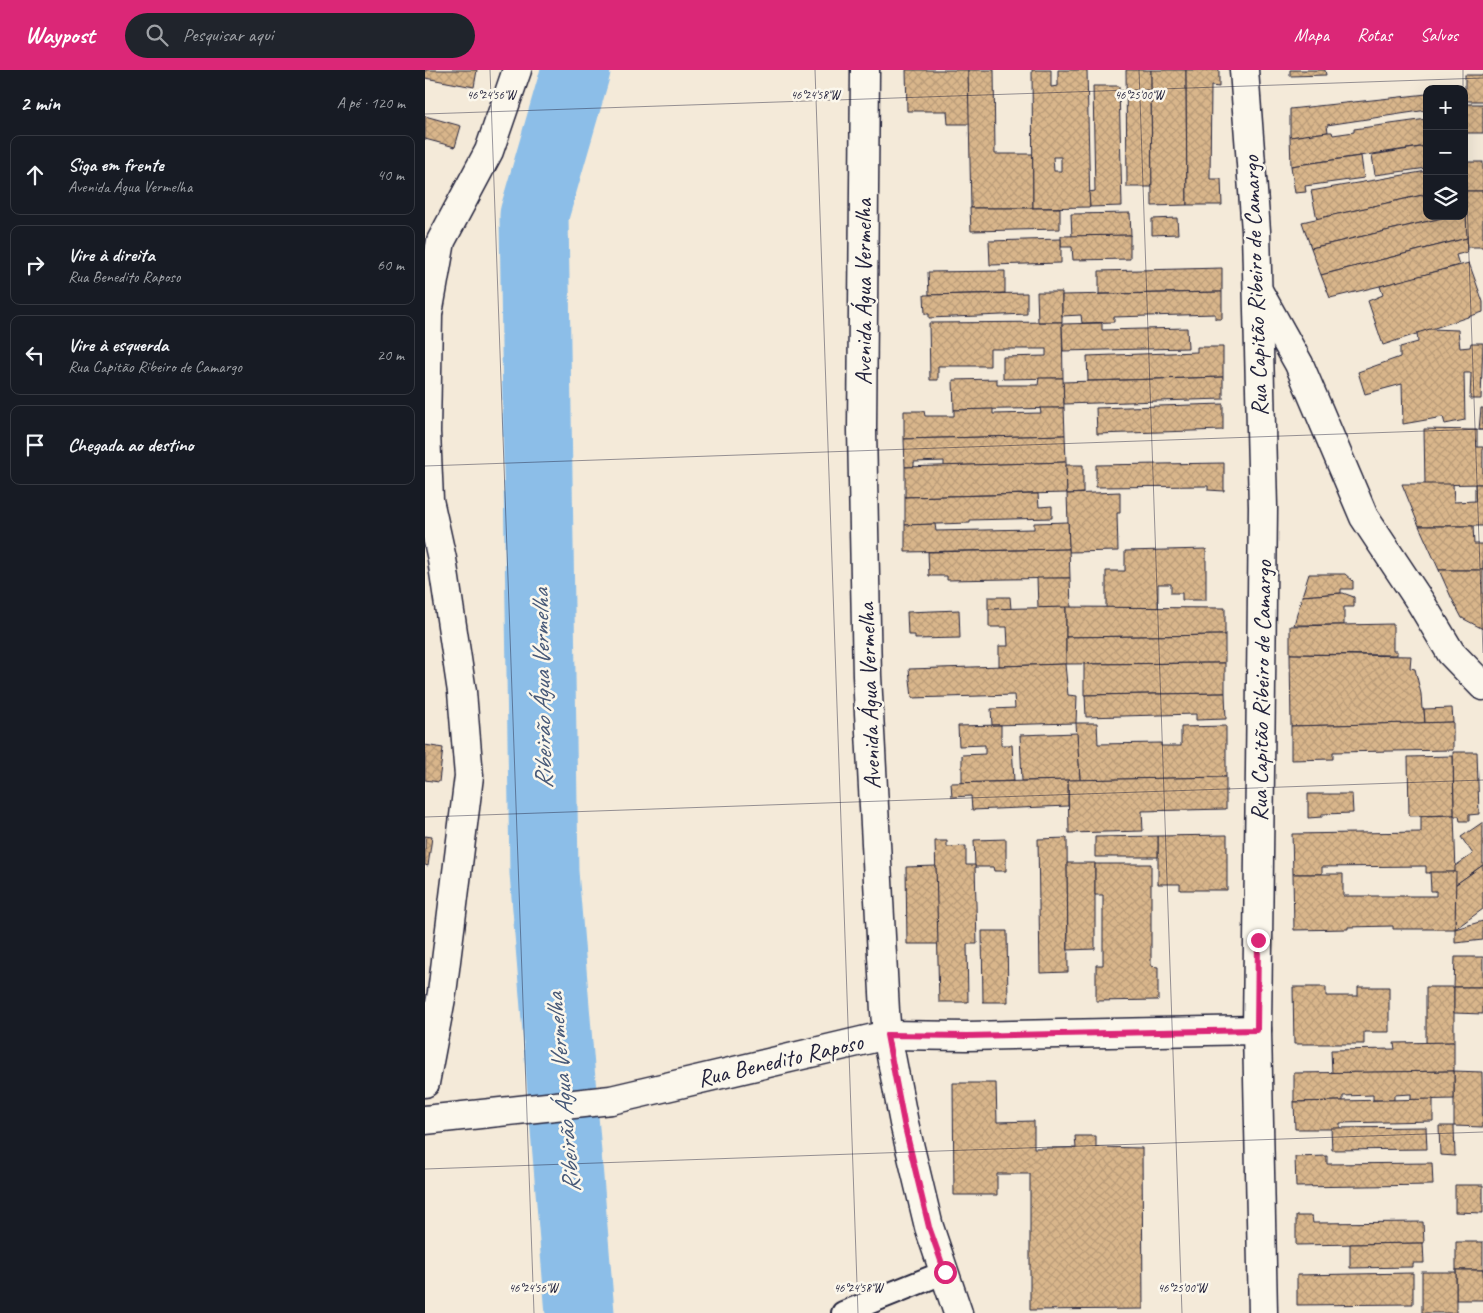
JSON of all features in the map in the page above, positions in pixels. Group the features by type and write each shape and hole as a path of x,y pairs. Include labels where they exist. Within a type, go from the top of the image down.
{"street":[{"path":"425,1083 442,993 469,776 462,692 442,559 427,498 427,314 433,244 489,151 517,70"},
{"name":"Avenida Água Vermelha","path":"865,70 862,430 866,666 887,1035 904,1123 927,1218 958,1313"},
{"name":"Rua Capitão Ribeiro de Camargo","path":"1244,70 1256,231 1263,507 1257,1030 1263,1313"},
{"path":"1257,290 1299,364 1364,517 1421,603 1451,653 1483,686"},
{"name":"Rua Benedito Raposo","path":"425,1120 611,1100 887,1035 967,1036 1257,1030"}],"lane":[{"path":"843,1313 945,1272"}],"building":[{"path":"425,70 477,70 474,87 425,78"},
{"path":"906,70 968,70 970,124 948,124 947,111 907,111"},
{"path":"968,70 994,70 995,154 1033,154 1033,208 971,208"},
{"path":"1032,70 1051,70 1051,87 1058,86 1058,70 1087,70 1090,207 1033,208","holes":["1053,157 1061,157 1061,171 1054,171"]},
{"path":"1126,70 1151,70 1152,187 1127,187"},
{"path":"1151,70 1186,70 1187,205 1152,206"},
{"path":"1186,70 1219,70 1219,87 1211,86 1210,179 1221,179 1222,205 1187,205"},
{"path":"1290,70 1325,70 1326,75 1290,76"},
{"path":"1465,75 1483,75 1483,101 1468,101 1468,85 1465,85"},
{"path":"1093,86 1119,86 1122,206 1090,207 1089,192 1095,191"},
{"path":"1423,94 1423,111 1327,125 1328,132 1290,137 1290,109"},
{"path":"1468,104 1483,104 1483,133 1468,133"},
{"path":"425,116 461,126 455,147 425,139"},
{"path":"1423,120 1423,147 1291,166 1290,137 1328,132 1332,132 1333,135 1354,132 1354,129"},
{"path":"1423,147 1423,169 1375,175 1372,155"},
{"path":"1361,156 1364,178 1305,186 1306,192 1295,193 1291,166"},
{"path":"1468,162 1483,162 1483,191 1468,191"},
{"path":"1423,172 1423,195 1317,219 1311,191"},
{"path":"1468,191 1483,191 1483,247 1466,247"},
{"path":"1423,195 1423,220 1434,220 1311,248 1302,222"},
{"path":"970,208 1060,208 1060,229 971,231"},
{"path":"1130,213 1131,235 1072,237 1071,214"},
{"path":"1177,218 1178,234 1152,235 1152,219"},
{"path":"1434,220 1466,220 1467,238 1321,275 1311,248"},
{"path":"1130,235 1130,259 1073,260 1072,247 1061,247 1061,236"},
{"path":"1467,238 1467,252 1456,255 1459,265 1409,279 1330,298 1321,275"},
{"path":"1061,239 1061,263 990,265 989,241"},
{"path":"1469,263 1483,302 1483,312 1383,345 1368,301 1383,295 1380,286"},
{"path":"1222,268 1222,292 1099,294 1099,271"},
{"path":"1005,271 1005,293 929,295 928,272"},
{"path":"1037,292 1062,292 1062,322 1038,322"},
{"path":"1222,292 1222,319 1215,319 1215,314 1114,317 1114,322 1082,323 1081,315 1062,316 1062,295"},
{"path":"1027,293 1027,314 929,318 929,314 925,314 924,295"},
{"path":"1062,322 1063,378 1003,379 1003,357 1046,356 1046,349 990,349 990,366 938,366 938,380 930,380 929,323"},
{"path":"1102,323 1102,330 1187,328 1188,348 1063,351 1062,324"},
{"path":"1430,329 1458,330 1460,348 1470,347 1471,343 1483,343 1481,399 1470,399 1471,373 1464,373 1465,420 1445,424 1443,417 1403,424 1402,384 1365,394 1358,372 1400,357 1400,347 1418,342 1417,333"},
{"path":"1197,347 1223,347 1223,377 1088,381 1087,356 1197,352"},
{"path":"1223,377 1223,399 1064,404 1063,382"},
{"path":"1039,378 1063,378 1064,408 954,410 953,380 997,379 997,385 1038,385"},
{"path":"1223,404 1223,430 1097,434 1096,408"},
{"path":"1040,408 1064,408 1065,435 904,439 904,411 924,411 925,416 954,416 954,410 993,409 993,414 1041,413"},
{"path":"1481,408 1483,408 1483,430 1479,430"},
{"path":"1424,429 1477,430 1477,447 1483,447 1483,484 1425,485"},
{"path":"1065,435 1066,462 944,466 944,461 914,462 914,467 905,467 904,439"},
{"path":"1066,462 1067,493 905,497 905,467"},
{"path":"1224,463 1224,491 1208,490 1208,486 1096,487 1096,465"},
{"path":"1066,465 1083,465 1083,493 1067,494"},
{"path":"1402,484 1453,484 1454,502 1475,501 1475,484 1483,484 1483,526 1419,526"},
{"path":"1120,492 1120,513 1117,513 1118,551 1069,552 1067,494"},
{"path":"1038,494 1039,507 1052,506 1052,518 970,520 970,523 905,525 905,497"},
{"path":"1068,522 1069,549 905,552 905,525 935,524 936,531 1034,529 1034,523"},
{"path":"1419,526 1473,526 1474,544 1483,544 1483,570 1439,570"},
{"path":"1069,549 1070,578 947,580 947,576 929,576 928,552"},
{"path":"1206,549 1206,600 1182,600 1182,593 1171,593 1171,584 1158,584 1158,608 1106,608 1106,571 1125,571 1125,551"},
{"path":"1439,570 1483,570 1483,629 1462,618"},
{"path":"1309,574 1345,574 1353,581 1353,589 1341,589 1341,593 1302,596"},
{"path":"1037,578 1070,578 1071,608 1038,608"},
{"path":"1343,593 1354,597 1354,607 1344,607 1344,625 1294,625 1302,596"},
{"path":"988,597 1010,597 1011,609 988,610"},
{"path":"1066,607 1066,664 999,666 999,646 1008,646 1007,627 989,627 989,609"},
{"path":"1066,607 1225,608 1225,635 1066,637"},
{"path":"959,610 960,638 915,639 915,635 908,635 907,612"},
{"path":"1393,624 1393,651 1397,651 1397,655 1290,654 1290,626"},
{"path":"1225,635 1225,663 1066,664 1066,637"},
{"path":"1290,654 1411,656 1410,668 1415,669 1421,694 1422,709 1424,709 1425,723 1291,726"},
{"path":"1225,663 1225,693 1084,695 1084,664"},
{"path":"1065,664 1068,695 1077,696 1076,723 992,725 991,709 1015,708 1014,695 912,698 909,669"},
{"path":"1225,693 1226,719 1196,720 1196,714 1086,717 1085,695"},
{"path":"1452,708 1453,722 1425,723 1424,709"},
{"path":"1453,722 1453,750 1333,752 1333,759 1291,760 1291,726"},
{"path":"1076,723 1097,723 1098,744 1161,743 1161,746 1181,746 1181,727 1226,726 1226,777 1080,780"},
{"path":"1001,725 1001,745 1012,745 1014,781 962,783 962,755 985,754 985,745 959,746 958,726"},
{"path":"1077,733 1080,780 1022,781 1020,735"},
{"path":"425,745 443,748 439,782 425,780"},
{"path":"1453,752 1477,752 1479,814 1469,815 1469,821 1460,821 1459,816 1454,816"},
{"path":"1453,756 1454,815 1409,816 1408,757"},
{"path":"1226,777 1226,809 1142,811 1143,831 1069,833 1068,780"},
{"path":"1068,780 1068,806 972,810 971,796 952,797 951,783"},
{"path":"1308,794 1352,794 1353,813 1322,814 1322,817 1308,818"},
{"path":"1454,815 1456,872 1426,873 1426,866 1322,867 1322,874 1293,874 1292,834 1421,832 1421,816"},
{"path":"1483,822 1483,865 1455,885 1455,866 1473,854 1461,837"},
{"path":"1227,835 1227,890 1180,890 1180,884 1158,884 1158,836"},
{"path":"425,836 432,837 428,866 425,865"},
{"path":"1158,836 1158,857 1095,857 1095,837"},
{"path":"1067,838 1068,972 1040,973 1038,839"},
{"path":"1006,839 1006,871 994,871 993,867 975,867 974,840"},
{"path":"935,841 947,841 947,847 966,846 966,865 975,865 977,944 967,944 968,1002 939,1002"},
{"path":"1067,863 1095,863 1095,949 1068,950"},
{"path":"1095,864 1151,864 1151,966 1158,967 1158,1000 1096,1001 1096,965 1103,965 1103,895 1095,895"},
{"path":"1483,865 1483,909 1455,929 1455,885"},
{"path":"936,866 938,944 907,944 906,867"},
{"path":"1430,872 1456,872 1455,929 1393,929 1393,926 1294,930 1293,874 1343,874 1343,896 1436,896 1436,891 1431,891"},
{"path":"1483,921 1483,940 1455,943 1455,929"},
{"path":"982,931 1007,931 1008,1002 983,1002"},
{"path":"1455,957 1483,957 1483,987 1454,987"},
{"path":"1293,987 1326,987 1326,996 1358,996 1358,987 1389,987 1389,1032 1364,1032 1364,1044 1294,1044"},
{"path":"1426,987 1454,987 1454,1042 1426,1043"},
{"path":"1454,987 1483,987 1483,1014 1454,1013"},
{"path":"1454,1042 1454,1071 1332,1073 1331,1050 1395,1049 1394,1043"},
{"path":"1454,1071 1482,1072 1483,1127 1454,1126"},
{"path":"1454,1071 1454,1099 1411,1100 1411,1094 1394,1095 1394,1100 1373,1100 1373,1095 1343,1096 1343,1101 1294,1102 1294,1073"},
{"path":"953,1083 996,1083 997,1122 1034,1121 1034,1148 1076,1148 1075,1136 1096,1136 1096,1147 1142,1148 1143,1309 1030,1310 1030,1174 997,1174 997,1195 954,1195"},
{"path":"1433,1099 1433,1121 1340,1123 1340,1129 1295,1129 1294,1102"},
{"path":"1439,1126 1454,1126 1455,1156 1440,1155"},
{"path":"1426,1127 1427,1149 1332,1150 1331,1128"},
{"path":"1327,1156 1327,1164 1432,1163 1433,1185 1296,1187 1295,1157"},
{"path":"1455,1185 1483,1185 1483,1213 1455,1212"},
{"path":"1296,1216 1312,1216 1313,1223 1423,1222 1424,1243 1296,1245"},
{"path":"1456,1242 1483,1242 1483,1270 1456,1270"},
{"path":"1423,1243 1424,1263 1413,1263 1413,1267 1350,1268 1350,1244"},
{"path":"1456,1270 1483,1270 1483,1300 1456,1300"},
{"path":"1422,1272 1456,1272 1456,1313 1422,1313"},
{"path":"1413,1273 1413,1304 1297,1305 1297,1275"}],"waterway":[{"name":"Ribeirão Água Vermelha","path":"576,70 534,215 544,872 580,1313"}],"route":[{"path":"945,1272 929,1227 904,1123 887,1035 967,1036 1257,1030 1258,940"}]}
